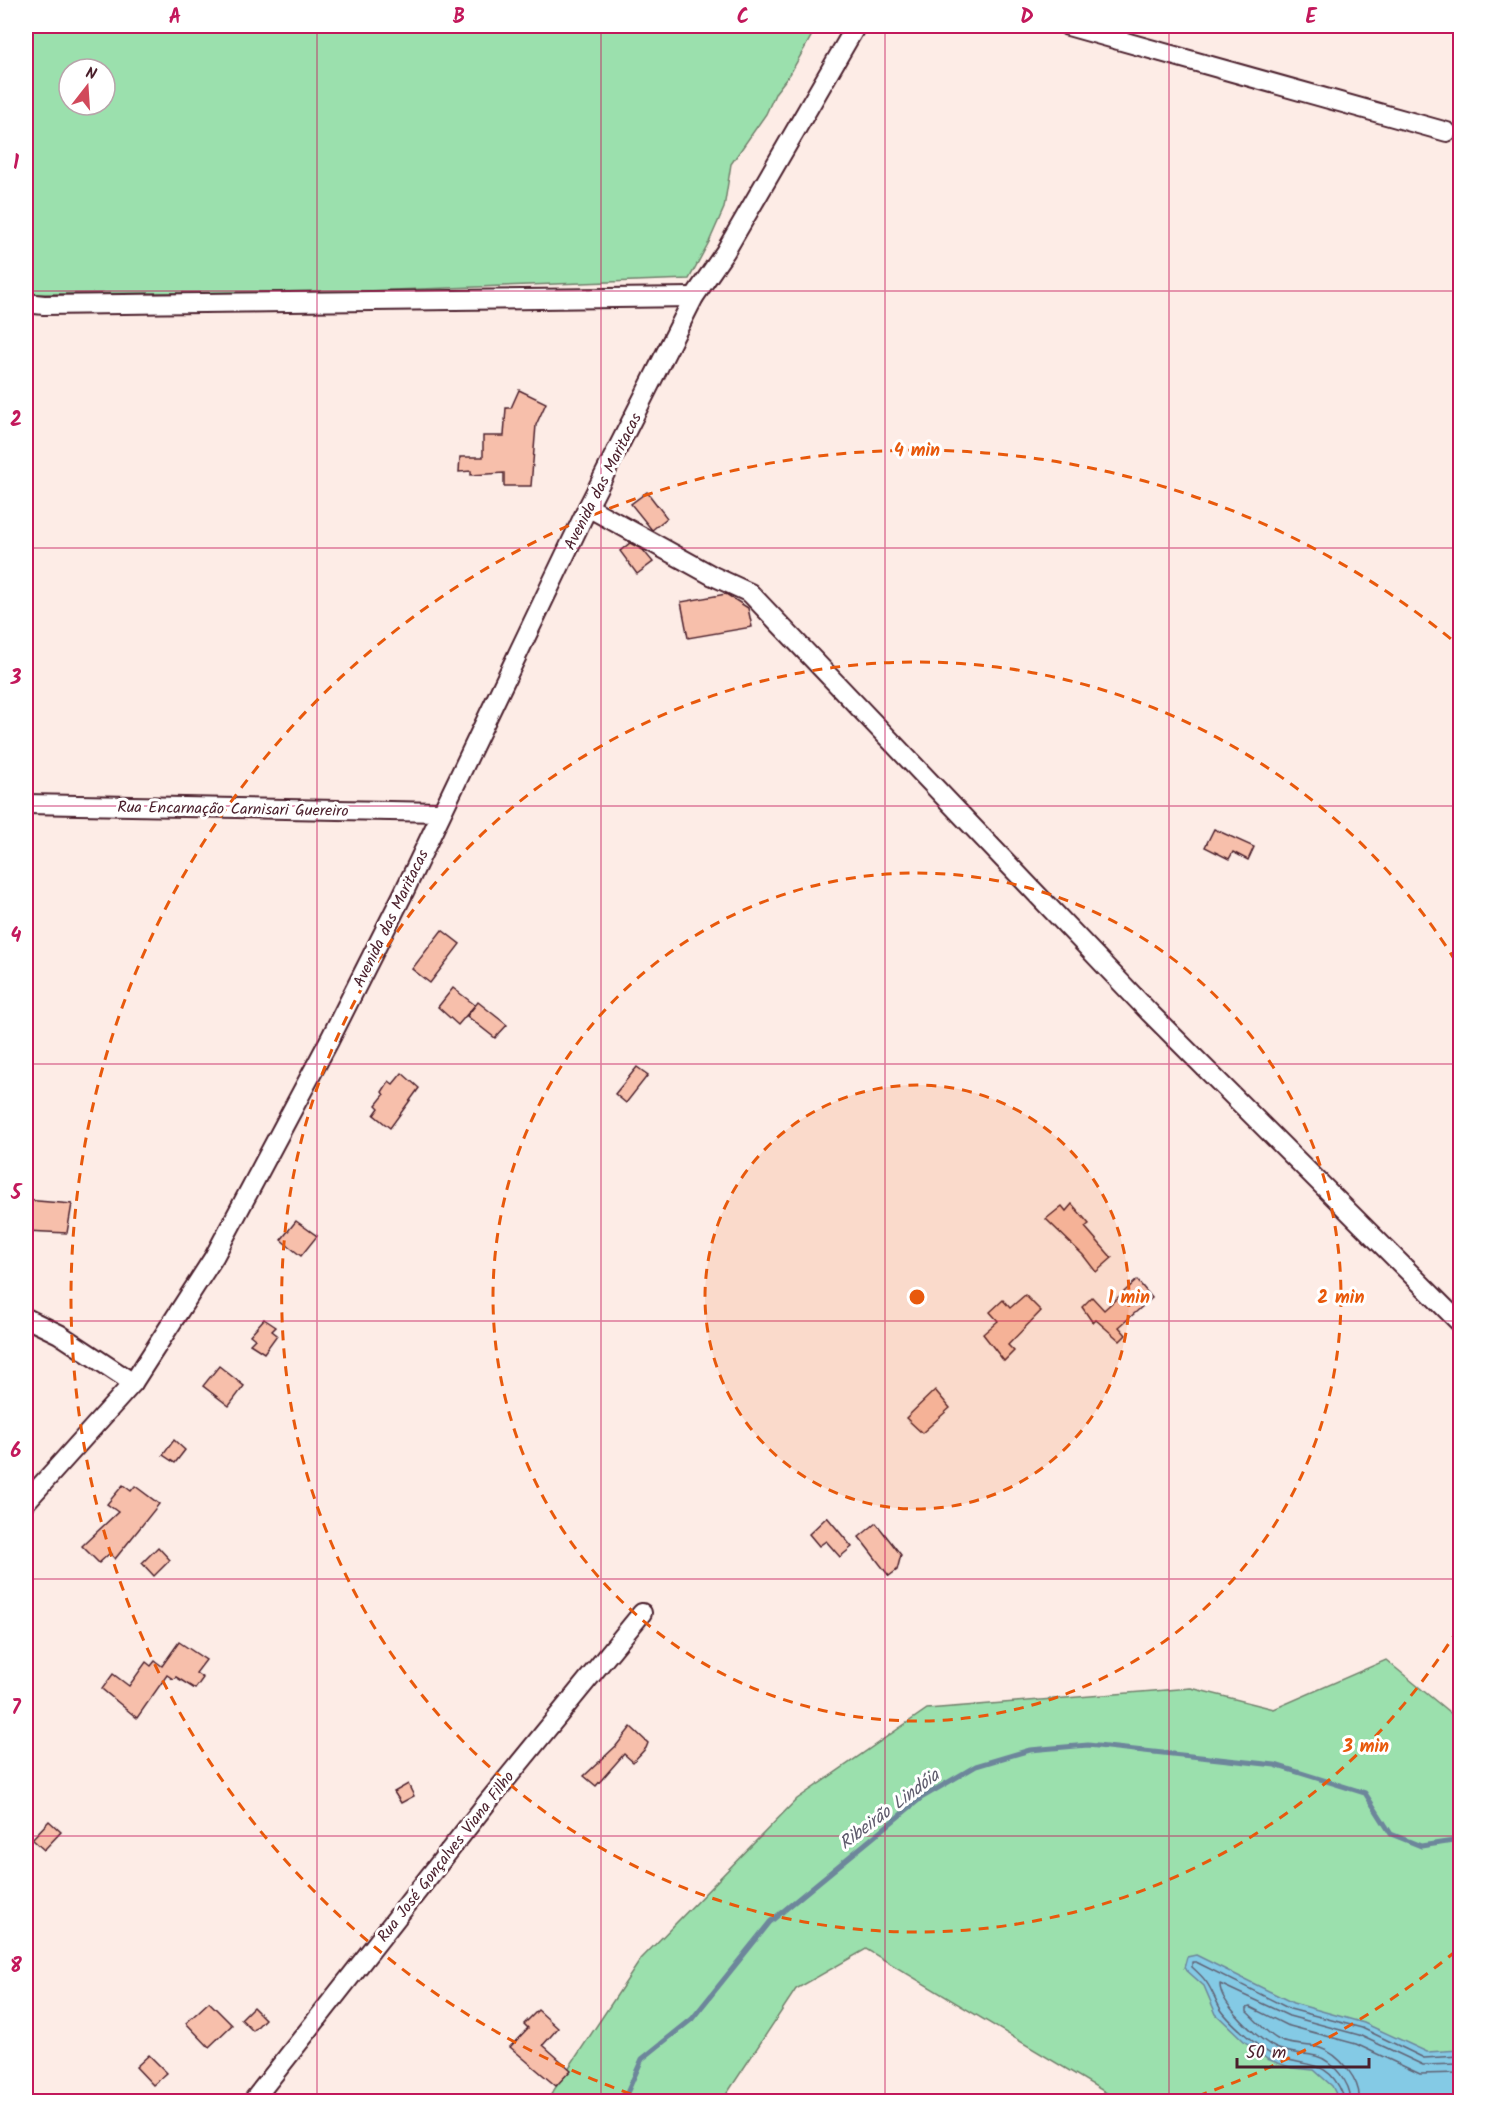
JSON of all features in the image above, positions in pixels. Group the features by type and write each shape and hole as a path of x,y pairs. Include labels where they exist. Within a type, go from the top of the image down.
{"street":[{"name":"Avenida das Maritacas","path":"26,1502 134,1383 214,1257 329,1041 588,507 694,297 754,202 856,26"},
{"path":"1068,26 1447,132"},
{"path":"26,303 44,305 694,297"},
{"path":"588,507 703,571 750,593 1150,1013 1461,1323"},
{"name":"Rua Encarnação Carnisari Guereiro","path":"26,804 441,812"},
{"path":"26,1318 59,1334 134,1383"},
{"name":"Rua José Gonçalves Viana Filho","path":"252,2102 486,1804 642,1613"}],"green space":[{"path":"29,26 817,26 790,74 776,92 766,114 731,164 724,208 689,279 366,291 35,294 26,291 26,41"},
{"path":"1386,1660 1460,1721 1460,2101 1120,2101 866,1949 796,1989 722,2101 546,2102 641,1959 797,1799 927,1709 1191,1688 1274,1709"}],"water":[{"path":"1196,1955 1293,2003 1364,2023 1427,2052 1460,2050 1460,2101 1330,2101 1337,2096 1332,2086 1314,2070 1292,2068 1267,2059 1216,2014 1204,1986 1184,1968 1187,1957"}],"building":[{"path":"519,390 546,403 536,425 531,486 504,486 504,473 471,475 471,471 459,472 460,457 483,457 483,436 504,436 506,408 511,408"},
{"path":"647,492 667,518 652,530 631,504"},
{"path":"630,543 643,550 653,562 637,574 620,551"},
{"path":"726,594 748,608 752,627 688,638 681,602"},
{"path":"1214,829 1254,847 1248,860 1233,852 1229,859 1205,847"},
{"path":"442,930 460,944 430,983 412,969"},
{"path":"453,988 475,1005 458,1025 438,1007"},
{"path":"478,1002 507,1025 495,1038 467,1016"},
{"path":"637,1067 648,1075 626,1103 615,1094"},
{"path":"402,1073 419,1088 390,1128 374,1115 379,1108 376,1105 384,1095 382,1092 389,1081 393,1084"},
{"path":"26,1200 72,1204 67,1233 26,1231"},
{"path":"1072,1204 1089,1224 1085,1227 1112,1258 1096,1272 1083,1255 1046,1219 1062,1206 1066,1211"},
{"path":"296,1221 317,1236 301,1256 281,1240"},
{"path":"1137,1280 1152,1298 1119,1327 1126,1335 1120,1341 1096,1320 1093,1323 1082,1307 1092,1297 1104,1310"},
{"path":"1025,1295 1041,1311 1008,1345 1014,1351 1004,1361 983,1334 998,1321 990,1312 1003,1300 1010,1308"},
{"path":"264,1319 276,1327 272,1331 277,1335 264,1353 250,1344 255,1339 250,1335"},
{"path":"219,1366 244,1386 229,1406 203,1386"},
{"path":"935,1390 950,1408 922,1433 906,1418"},
{"path":"174,1440 185,1450 175,1463 163,1455"},
{"path":"123,1485 131,1491 135,1486 159,1504 115,1559 110,1553 99,1563 82,1546 118,1512 107,1504"},
{"path":"827,1517 852,1547 840,1557 826,1541 819,1546 809,1534"},
{"path":"876,1523 901,1555 897,1570 889,1576 859,1537"},
{"path":"158,1547 170,1560 154,1576 142,1563"},
{"path":"179,1642 206,1660 196,1673 203,1678 195,1689 176,1677 173,1679 167,1675 137,1718 102,1689 113,1674 129,1686 146,1662 151,1666 155,1661 162,1666"},
{"path":"631,1727 648,1743 646,1748 633,1762 624,1754 596,1786 584,1776 616,1746"},
{"path":"408,1784 414,1796 401,1803 394,1792"},
{"path":"49,1821 61,1832 44,1850 32,1839"},
{"path":"209,2002 232,2025 209,2047 186,2023"},
{"path":"253,2007 265,2019 253,2031 241,2019"},
{"path":"538,2010 558,2028 543,2045 571,2070 556,2086 510,2047 528,2028 524,2024"},
{"path":"149,2055 167,2073 153,2085 136,2067"}],"waterway":[{"name":"Ribeirão Lindóia","path":"623,2102 642,2059 692,2019 770,1922 921,1798 976,1766 1030,1750 1088,1745 1275,1765 1365,1793 1391,1834 1421,1846 1460,1840"}]}
